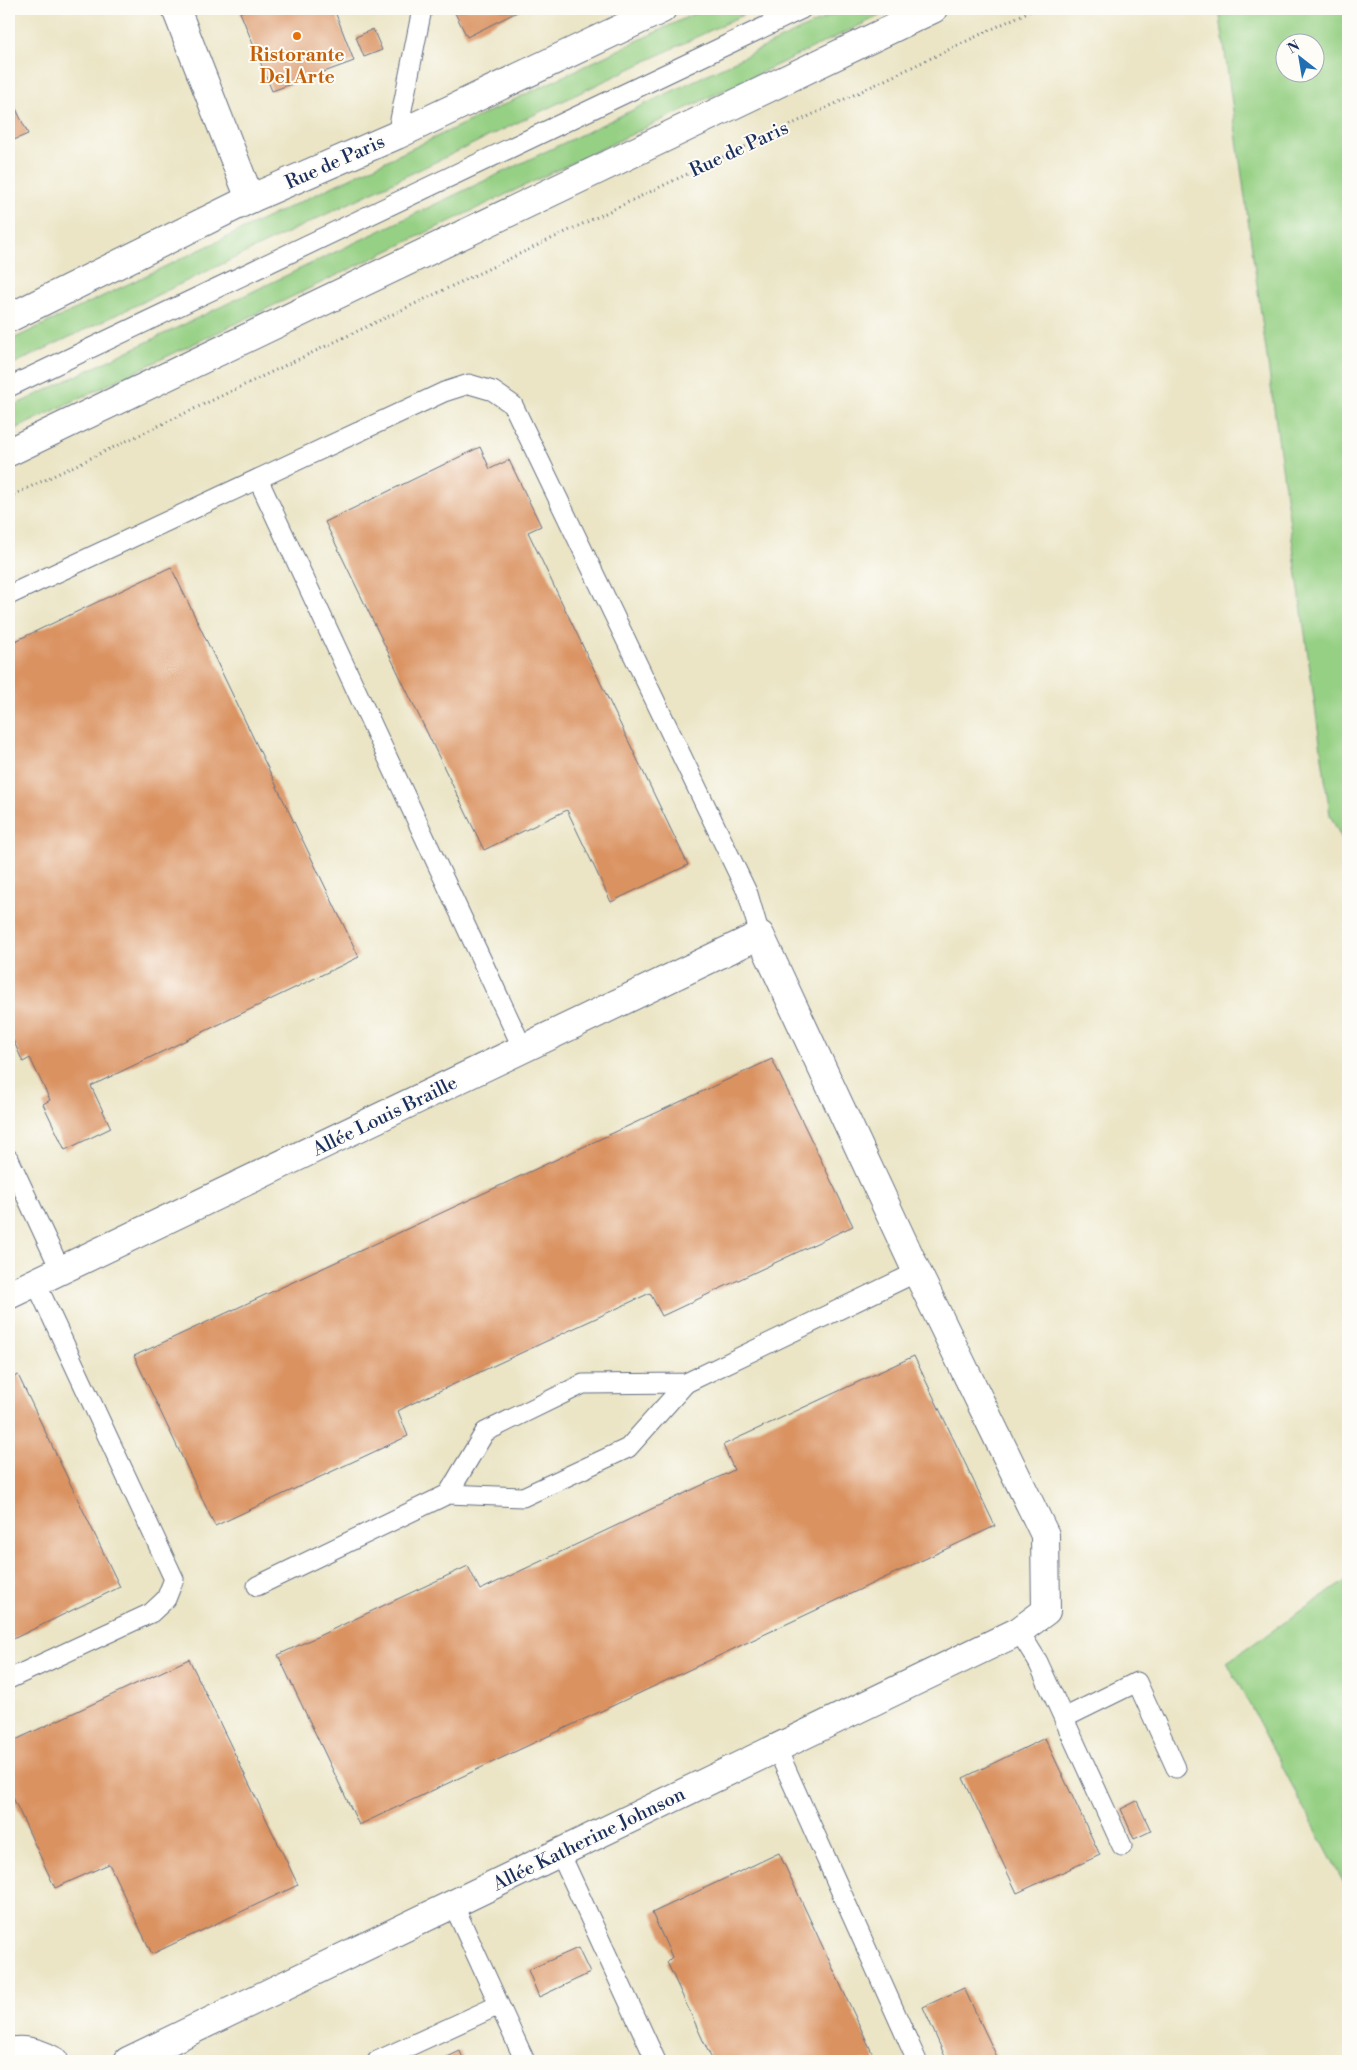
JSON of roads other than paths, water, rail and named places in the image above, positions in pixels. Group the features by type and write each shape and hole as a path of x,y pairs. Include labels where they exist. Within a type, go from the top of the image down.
{"street":[{"path":"176,9 250,199"},
{"name":"Rue de Paris","path":"9,318 250,199 397,135 662,9"},
{"path":"9,452 933,9"},
{"path":"760,935 917,1272"},
{"name":"Allée Louis Braille","path":"9,1296 760,935"},
{"name":"Allée Katherine Johnson","path":"128,2061 162,2054 453,1904 1019,1631 1046,1611 1044,1535 917,1272"},
{"path":"9,2052 18,2050 41,2054 54,2061"}],"lane":[{"path":"397,135 422,9"},
{"path":"9,387 802,9"},
{"path":"9,595 444,392 469,384 493,391 513,405 748,894 760,935"},
{"path":"258,479 523,1049"},
{"path":"11,1167 61,1272"},
{"path":"257,1586 448,1494 523,1497 610,1457 628,1448 686,1383 917,1272"},
{"path":"9,1679 151,1613 166,1599 174,1579 36,1283"},
{"path":"448,1494 485,1432 583,1384 686,1383"},
{"path":"1019,1631 1038,1662 1122,1846"},
{"path":"1064,1718 1137,1682 1176,1768"},
{"path":"777,1749 916,2061"},
{"path":"560,1853 656,2061"},
{"path":"453,1904 525,2061"},
{"path":"377,2061 499,2005"}],"place":[{"name":"Ristorante Del Arte","path":"297,36"}]}
